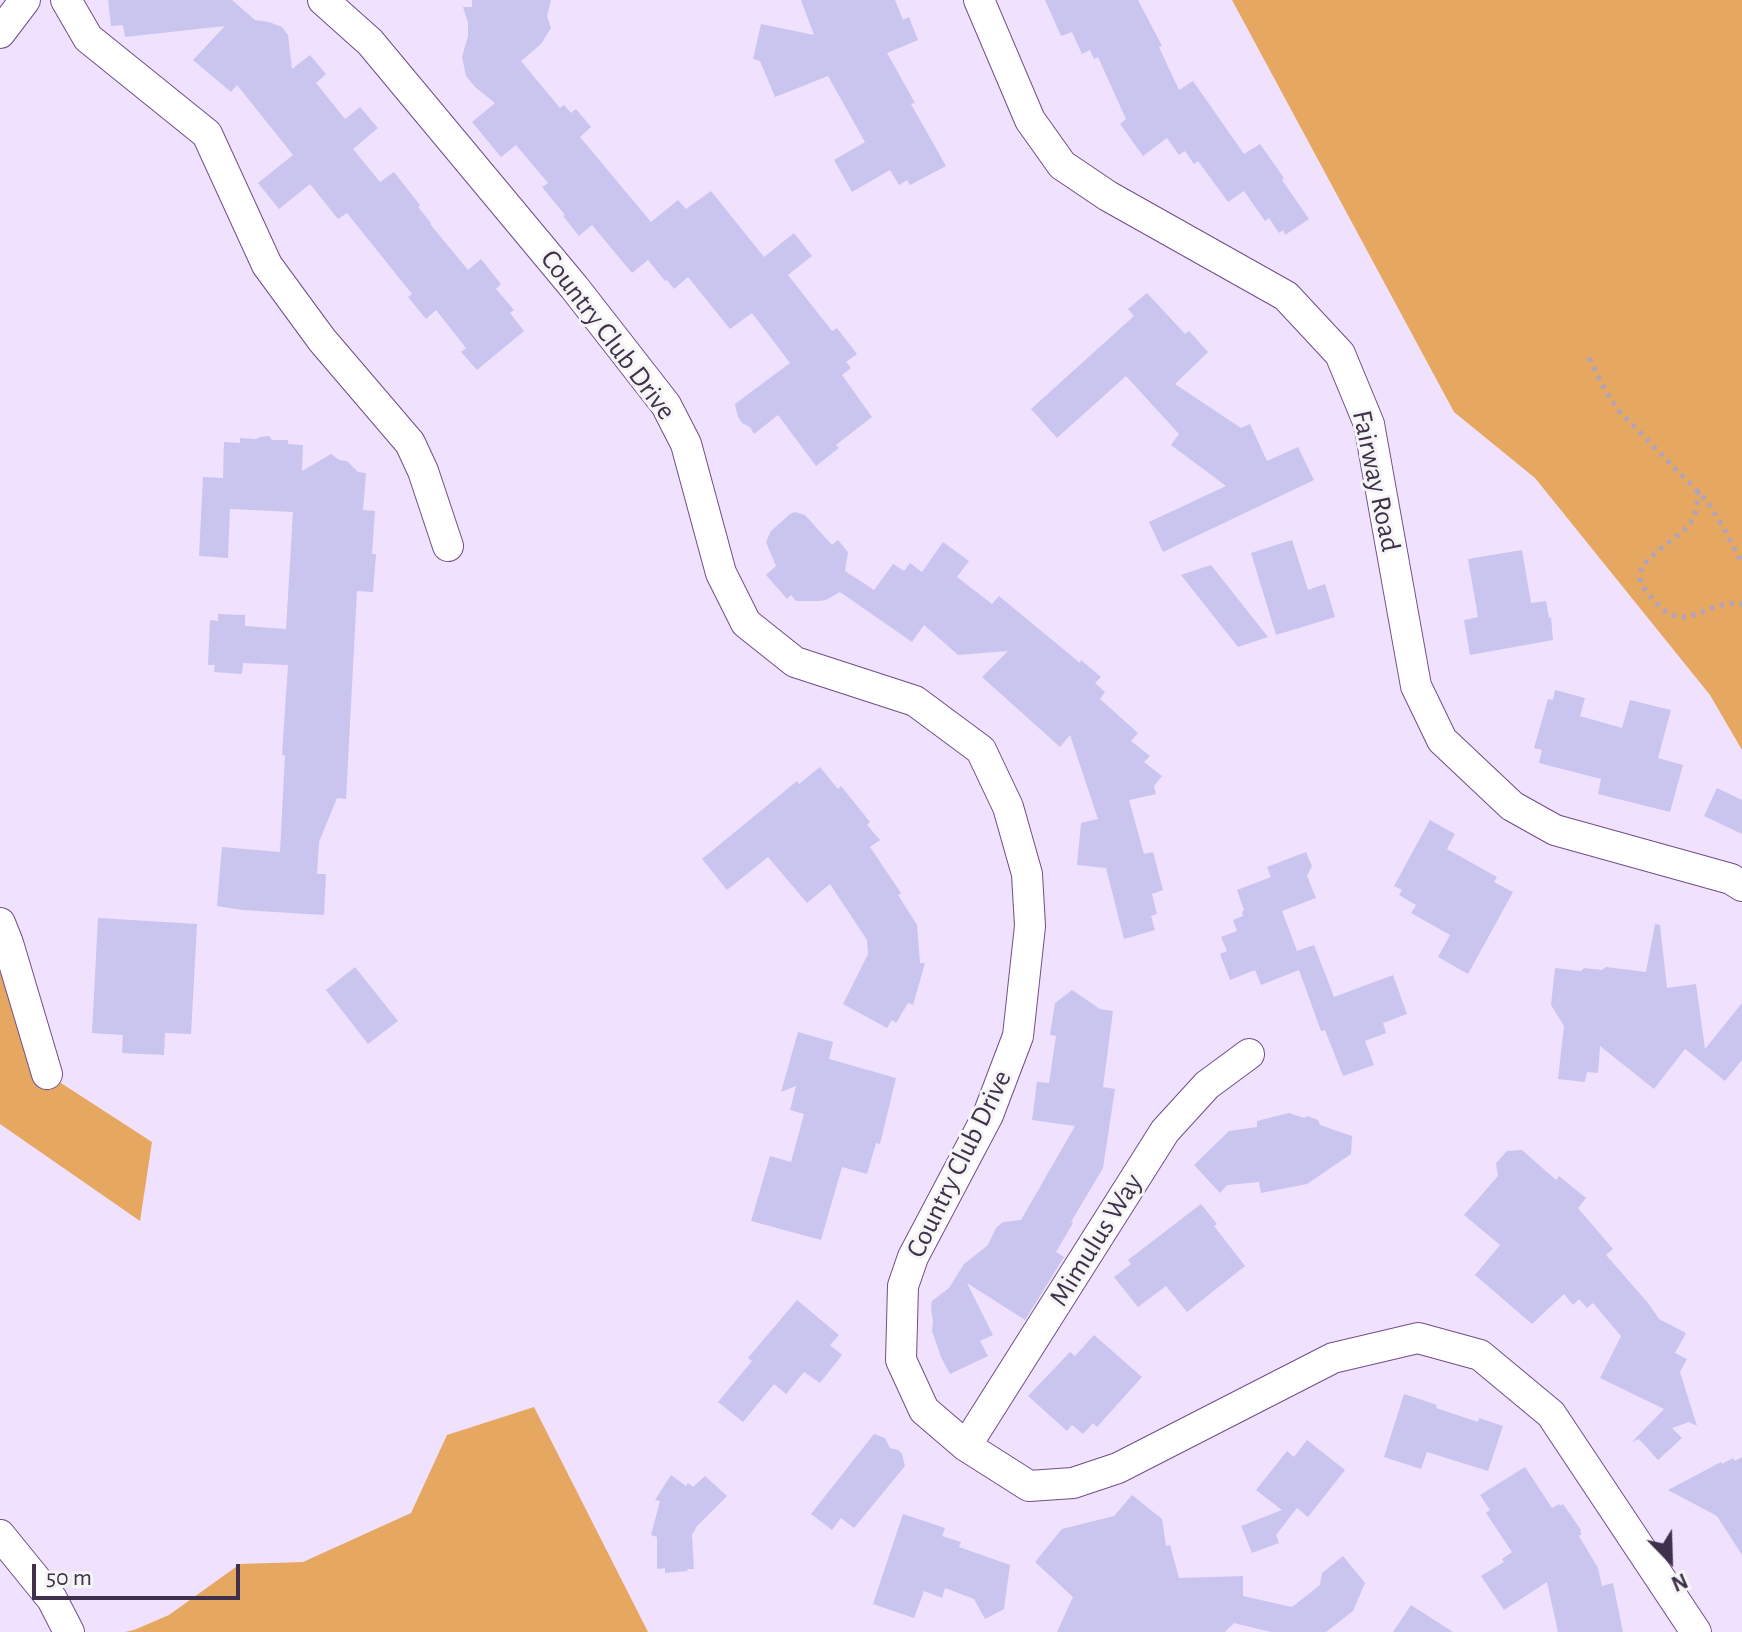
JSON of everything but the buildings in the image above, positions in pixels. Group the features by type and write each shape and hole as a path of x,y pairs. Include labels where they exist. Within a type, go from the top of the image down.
{"street":[{"path":"0,33 25,0"},
{"path":"66,0 88,38 207,134 267,265 322,340 410,443 423,471 448,546"},
{"name":"Country Club Drive","path":"323,0 370,42 574,287 666,405 686,444 721,573 746,623 795,662 915,701 981,750 1008,807 1027,874 1030,926 1018,1036 988,1115 913,1257 903,1286 901,1360 924,1410 966,1446 1029,1486 1073,1483 1118,1468 1333,1358 1418,1338 1480,1355 1551,1414 1696,1632"},
{"name":"Fairway Road","path":"979,0 1030,120 1062,165 1108,196 1286,296 1340,354 1369,424 1416,686 1442,740 1512,806 1555,830 1731,879 1742,886"},
{"path":"0,923 47,1074"},
{"name":"Mimulus Way","path":"966,1446 1165,1131 1207,1085 1249,1054"},
{"path":"0,1535 52,1599 69,1632"}],"path":[{"path":"1589,358 1619,411 1698,491 1718,518 1742,563"},
{"path":"1698,491 1693,519 1682,533 1645,562 1639,573 1642,584 1660,607 1673,615 1693,616 1731,602 1742,604"}],"shaded area":[{"path":"1232,0 1742,0 1742,750 1710,695 1535,478 1454,412"},
{"path":"0,967 47,1074 152,1142 140,1221 0,1124"},
{"path":"534,1407 648,1632 125,1632 169,1615 240,1564 303,1562 411,1513 447,1435"}]}
